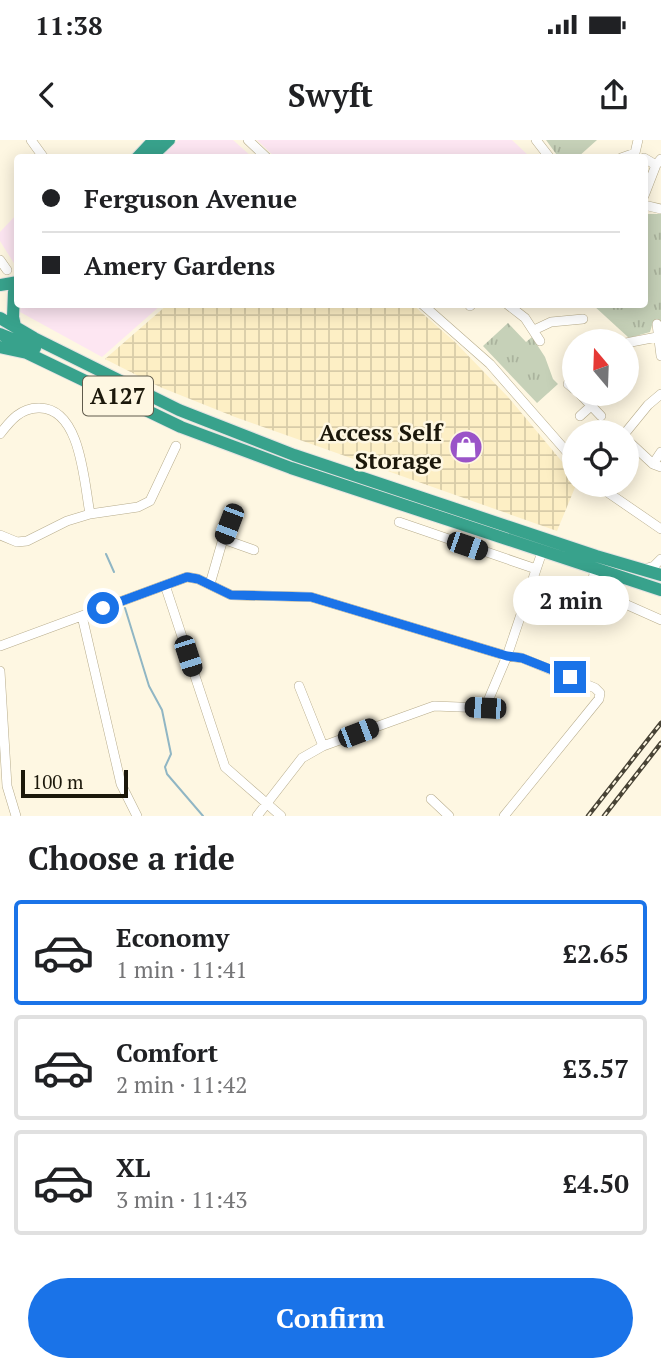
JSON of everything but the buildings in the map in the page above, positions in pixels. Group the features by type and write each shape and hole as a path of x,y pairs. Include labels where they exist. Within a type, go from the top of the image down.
{"highway":[{"path":"141,154 154,140"},
{"path":"154,154 169,140"},
{"path":"0,306 14,288"},
{"path":"14,307 15,326"},
{"name":"A127","path":"0,318 34,338 179,410 294,455 661,575"},
{"name":"A127","path":"0,334 164,408 179,410"},
{"name":"A127","path":"0,346 27,353 181,427 291,468 661,590"},
{"name":"A127","path":"99,380 181,427"}],"street":[{"path":"248,140 263,154"},
{"path":"536,140 548,154"},
{"path":"648,186 658,162"},
{"path":"0,260 7,270"},
{"path":"427,308 490,364 562,446"},
{"path":"512,308 525,318 540,341"},
{"path":"534,330 551,322 583,319"},
{"path":"657,324 661,356"},
{"path":"639,340 657,337"},
{"path":"636,420 661,394"},
{"path":"580,416 591,406 601,416"},
{"path":"0,434 11,419 33,408 46,408 59,413 74,434 90,514"},
{"path":"0,535 17,542 27,541 67,521 90,514 138,507 150,501 176,446"},
{"path":"639,450 657,465 661,452"},
{"path":"613,497 661,528"},
{"path":"210,584 235,509"},
{"path":"399,522 536,569"},
{"path":"223,539 254,551"},
{"path":"257,816 302,758 323,746 433,706 485,708 507,656 542,552"},
{"path":"643,570 654,566 661,559"},
{"path":"595,570 592,587 596,591 661,620"},
{"path":"0,646 187,577 198,579 231,595 311,597 507,656 522,658 595,688 600,693 599,699 504,816"},
{"path":"166,585 225,767 281,816"},
{"path":"82,616 121,784 136,816"},
{"path":"0,671 4,788 16,816"},
{"path":"299,686 323,746"},
{"path":"431,799 449,816"}],"shaded area":[{"path":"178,140 233,140 249,154 164,154"},
{"path":"257,140 512,140 527,154 272,154"},
{"path":"14,217 14,263 0,241 0,232"},
{"path":"20,308 158,308 102,357 20,312"},
{"path":"164,308 416,308 455,342 509,398 562,462 562,497 571,497 557,531 235,417 160,387 105,359"}],"green space":[{"path":"546,140 597,140 581,154 556,154"},
{"path":"648,214 661,214 661,322 653,322 650,332 639,335 639,329 619,329 596,308 648,308"},
{"path":"508,323 526,342 532,337 558,384 537,403 483,346"}],"waterway":[{"path":"106,554 114,572"},
{"path":"125,608 149,686 162,710 171,754 165,767 167,774 203,816"}],"railway":[{"path":"588,816 661,723"},
{"path":"604,816 661,743"}],"place":[{"name":"Access Self Storage","path":"466,447"}],"route":[{"path":"103,608 187,577 198,579 231,595 311,597 507,656 522,658 570,677"}]}
